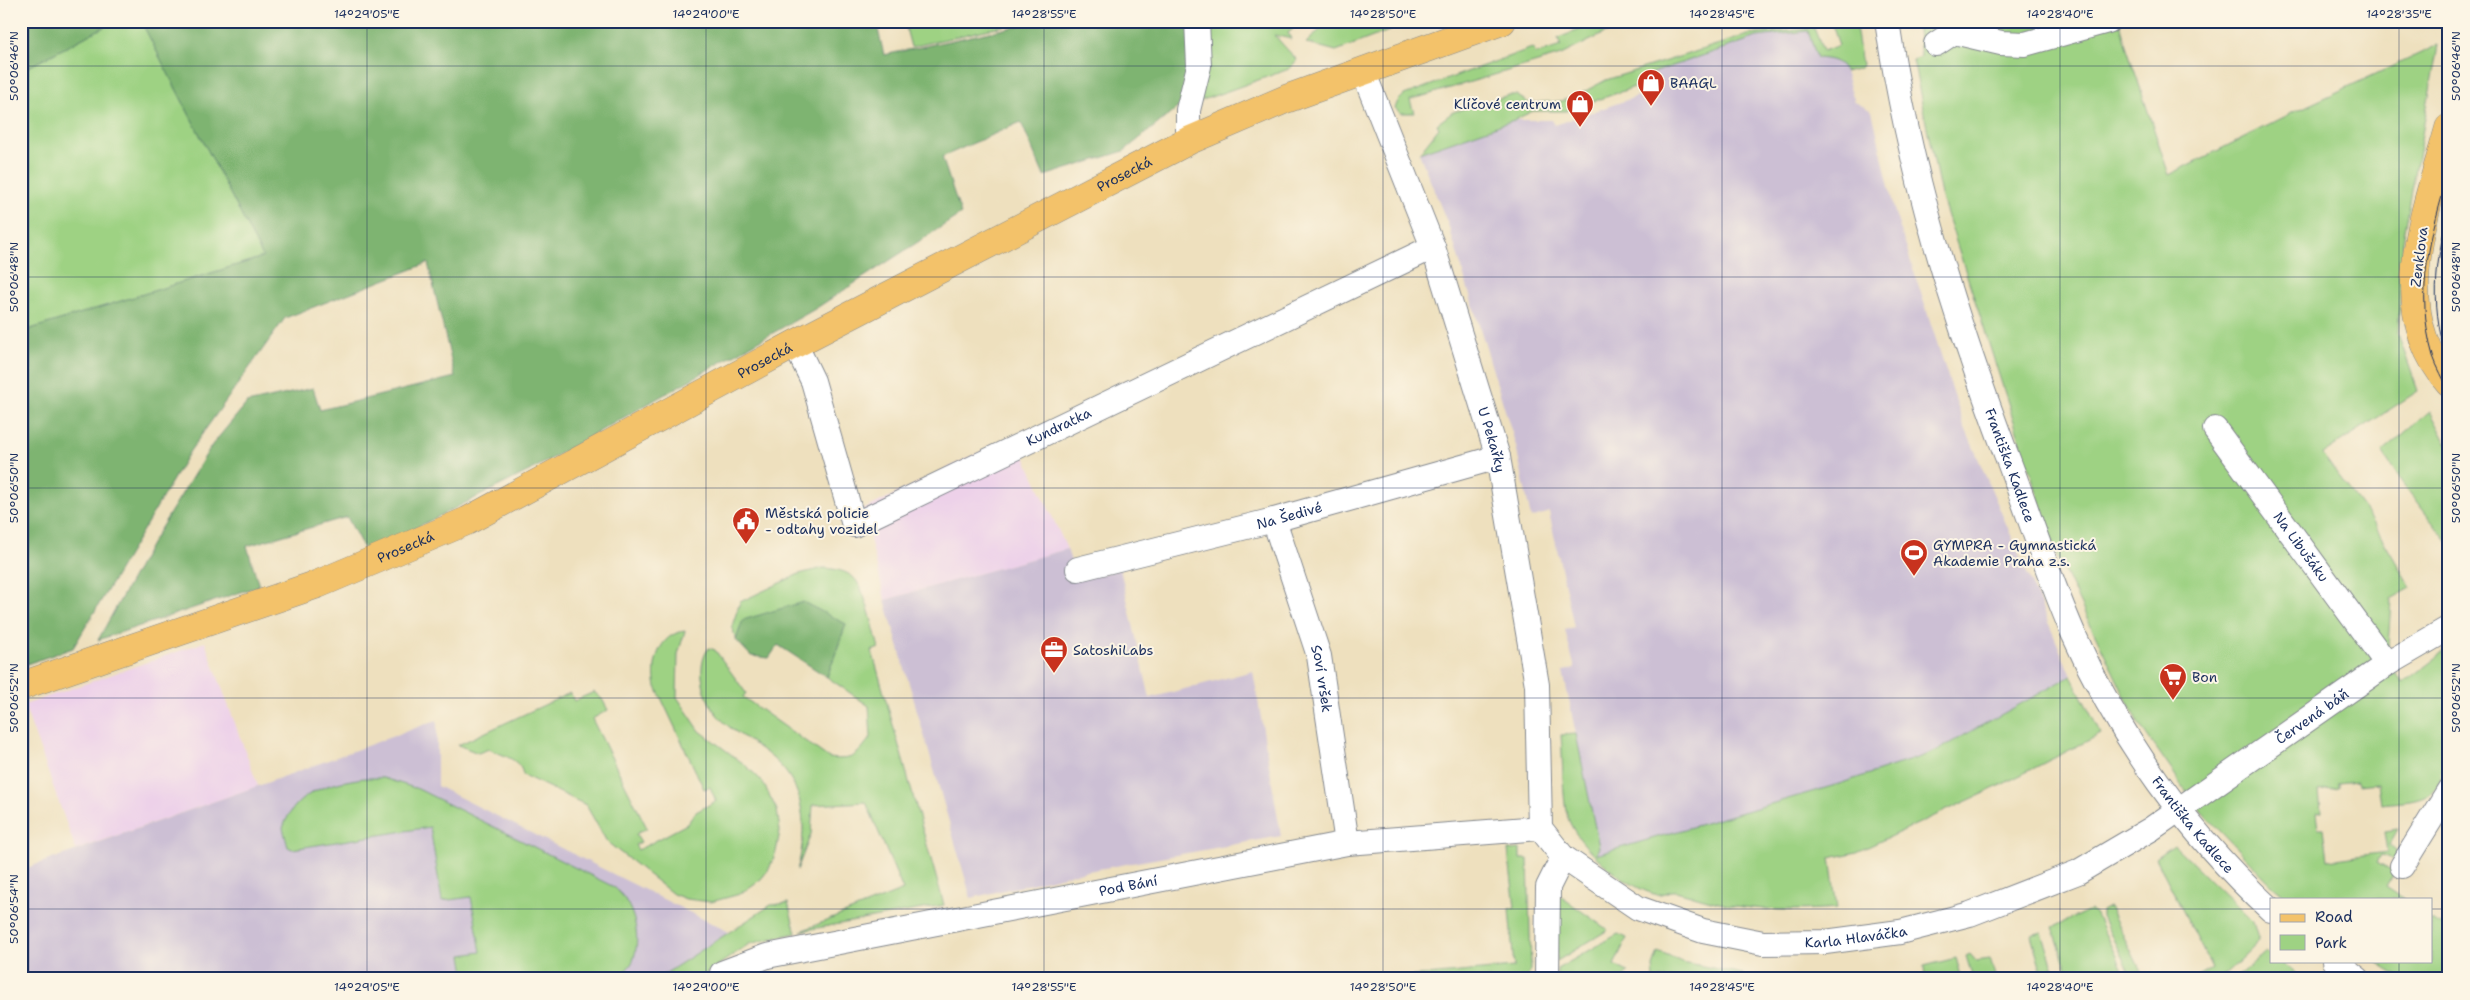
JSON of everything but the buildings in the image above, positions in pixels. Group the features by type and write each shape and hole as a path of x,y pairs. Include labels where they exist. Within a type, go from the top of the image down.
{"main road":[{"name":"Prosecká","path":"21,686 318,584 467,520 795,344 1188,141 1286,99 1502,21"},
{"name":"Zenklova","path":"2449,128 2420,240 2415,290 2415,311 2420,332 2433,362 2449,382"}],"street":[{"path":"1188,141 1188,110 1199,66 1197,21"},
{"name":"Františka Kadlece","path":"1886,21 1903,115 1941,267 1998,432 2074,635 2122,729 2179,810 2216,855 2270,909"},
{"path":"1936,44 1954,32 2001,43 2025,44 2106,22"},
{"name":"U Pekařky","path":"1363,71 1433,246 1498,457 1537,686 1540,828"},
{"name":"Kundratka","path":"795,344 813,382 854,525 1433,246"},
{"name":"Na Libušáku","path":"2215,429 2387,664"},
{"name":"Na Šedivé","path":"1078,570 1274,520 1498,457"},
{"name":"Soví vršek","path":"1274,520 1319,656 1347,843"},
{"name":"Červená báň","path":"2179,810 2387,664 2449,628"},
{"path":"2402,866 2449,790"},
{"name":"Karla Hlaváčka","path":"1540,828 1563,857 1638,908 1703,931 1763,943 1825,942 1900,932 1970,914 2078,872 2152,829 2179,810"},
{"name":"Pod Bání","path":"722,973 768,956 1347,843 1540,828"},
{"path":"1547,979 1548,887 1563,857"},
{"path":"2336,962 2358,979"}],"shaded area":[{"path":"1808,31 1817,58 1830,59 1843,66 1855,102 1872,111 1895,213 1963,423 2071,676 1932,753 1839,784 1595,856 1599,847 1563,671 1575,669 1565,630 1574,627 1549,512 1531,518 1516,446 1449,227 1419,153 1514,120 1552,120 1555,125 1647,93 1641,77 1757,37"},
{"path":"1015,435 1067,549 885,600 863,510"},
{"path":"1067,549 1077,580 1120,569 1150,698 1253,671 1281,836 1077,873 971,898 885,600"},
{"path":"205,642 258,786 76,850 24,705"},
{"path":"437,720 437,786 729,932 657,979 21,979 21,870"}],"green space":[{"path":"21,21 115,21 21,71"},
{"path":"115,21 141,21 263,257 21,332 21,71"},
{"path":"141,21 876,21 884,55 1041,21 1191,21 1195,61 1181,105 1124,151 1044,176 1021,122 942,157 961,214 815,309 533,469 366,553 347,517 247,546 259,586 98,640 151,544 212,445 247,403 313,388 320,410 455,377 428,263 285,318 190,451 73,648 21,666 21,332 263,257"},
{"path":"904,21 1025,21 911,47"},
{"path":"1197,21 1294,21 1294,28 1288,33 1291,39 1274,35 1297,60 1289,69 1197,102"},
{"path":"1329,21 1415,21 1336,51 1306,43"},
{"path":"1603,21 1638,21 1603,34 1561,55 1410,100 1414,113 1400,113 1395,108 1398,101 1404,95 1532,48 1536,54 1561,46 1558,38"},
{"path":"1917,21 2120,21 2124,39 2169,175 2294,112 2438,45 2403,241 2398,334 2418,391 2322,454 2366,511 2411,588 2391,599 2387,664 2403,683 2449,648 2449,767 2441,771 2435,790 2420,799 2381,804 2378,783 2358,785 2357,781 2338,783 2338,788 2319,791 2321,812 2316,813 2318,828 2324,828 2328,860 2387,852 2384,831 2398,829 2389,845 2397,852 2394,859 2381,855 2377,862 2395,872 2386,887 2402,898 2288,898 2271,884 2199,809 2137,721 2058,558 1941,195 1913,60 1921,57"},
{"path":"1831,22 1850,22 1856,27 1862,65 1860,68 1845,72 1838,63 1817,58 1808,31 1757,37 1641,77 1643,84 1566,111 1533,111 1514,120 1419,153 1439,128 1437,124 1453,112 1509,95 1516,95 1529,103 1561,101 1578,95 1606,80 1748,35 1814,28 1823,51 1839,45"},
{"path":"2430,411 2449,447 2449,544 2403,484 2382,452"},
{"path":"823,568 842,571 853,577 865,599 879,648 872,651 944,905 801,931 903,890 866,802 813,805 811,834 797,870 802,845 803,819 801,806 792,782 785,771 773,759 723,722 706,696 702,669 704,658 709,648 715,650 746,693 743,697 829,758 844,759 858,753 871,737 869,706 827,677 846,624 743,620 736,640 732,626 740,602 799,574"},
{"path":"803,602 846,624 827,677 778,645 769,658 751,656 736,640 743,620"},
{"path":"685,631 678,654 677,697 700,731 744,764 762,781 777,810 780,831 776,852 769,869 761,879 740,894 711,902 686,899 673,894 607,842 586,805 523,775 518,765 504,755 489,749 478,753 458,745 570,693 574,701 594,692 602,699 608,710 592,719 647,828 636,834 641,842 635,845 638,850 687,824 696,812 716,801 710,787 704,789 656,687 655,669 658,652 668,638 676,633"},
{"path":"2071,676 2101,734 1999,786 1857,852 1830,858 1837,908 1766,909 1724,904 1676,891 1654,894 1642,890 1616,873 1590,851 1572,827 1567,815 1563,786 1561,735 1576,734 1599,847 1596,855 1839,784 1932,753"},
{"path":"364,778 383,778 418,789 614,887 627,902 634,921 637,941 632,963 617,979 466,979 462,955 481,952 471,897 442,901 430,827 292,849 288,847 283,828 296,805 305,797 327,786"},
{"path":"2174,845 2253,922 2259,942 2228,972 2217,979 2193,979 2212,968 2156,858"},
{"path":"1520,849 1520,859 1528,859 1531,970 1525,979 1383,979 1514,967 1509,909 1515,907 1508,850"},
{"path":"1556,893 1608,930 1557,961"},
{"path":"788,903 796,933 749,944 698,979 657,979 771,905"},
{"path":"2109,907 2145,979 2133,979 2102,917 2102,911"},
{"path":"2090,910 2095,913 2127,979 2070,979 2053,927"},
{"path":"2432,920 2449,929 2449,979 2404,979 2377,962 2432,962"},
{"path":"2042,932 2057,979 2044,979 2031,935"},
{"path":"1618,934 1627,938 1614,965 1628,972 1622,979 1557,979 1557,969"},
{"path":"1658,952 1682,962 1743,974 1743,978 1654,979 1653,966"},
{"path":"2266,952 2270,955 2270,962 2280,962 2303,979 2234,979"},
{"path":"1970,954 1976,961 1990,959 1996,979 1973,979 1966,956"},
{"path":"1956,958 1962,979 1925,979 1924,966"}],"tram line":[{"path":"2449,172 2431,240 2425,285 2427,332 2436,365 2449,391"},
{"path":"2449,213 2440,250 2436,288 2439,325 2449,362"}],"place":[{"name":"BAAGL","path":"1651,107"},
{"name":"Klíčové centrum","path":"1580,128"},
{"name":"Městská policie - odtahy vozidel","path":"746,545"},
{"name":"GYMPRA - Gymnastická Akademie Praha z.s.","path":"1914,577"},
{"name":"SatoshiLabs","path":"1054,674"},
{"name":"Bon","path":"2173,701"}]}
